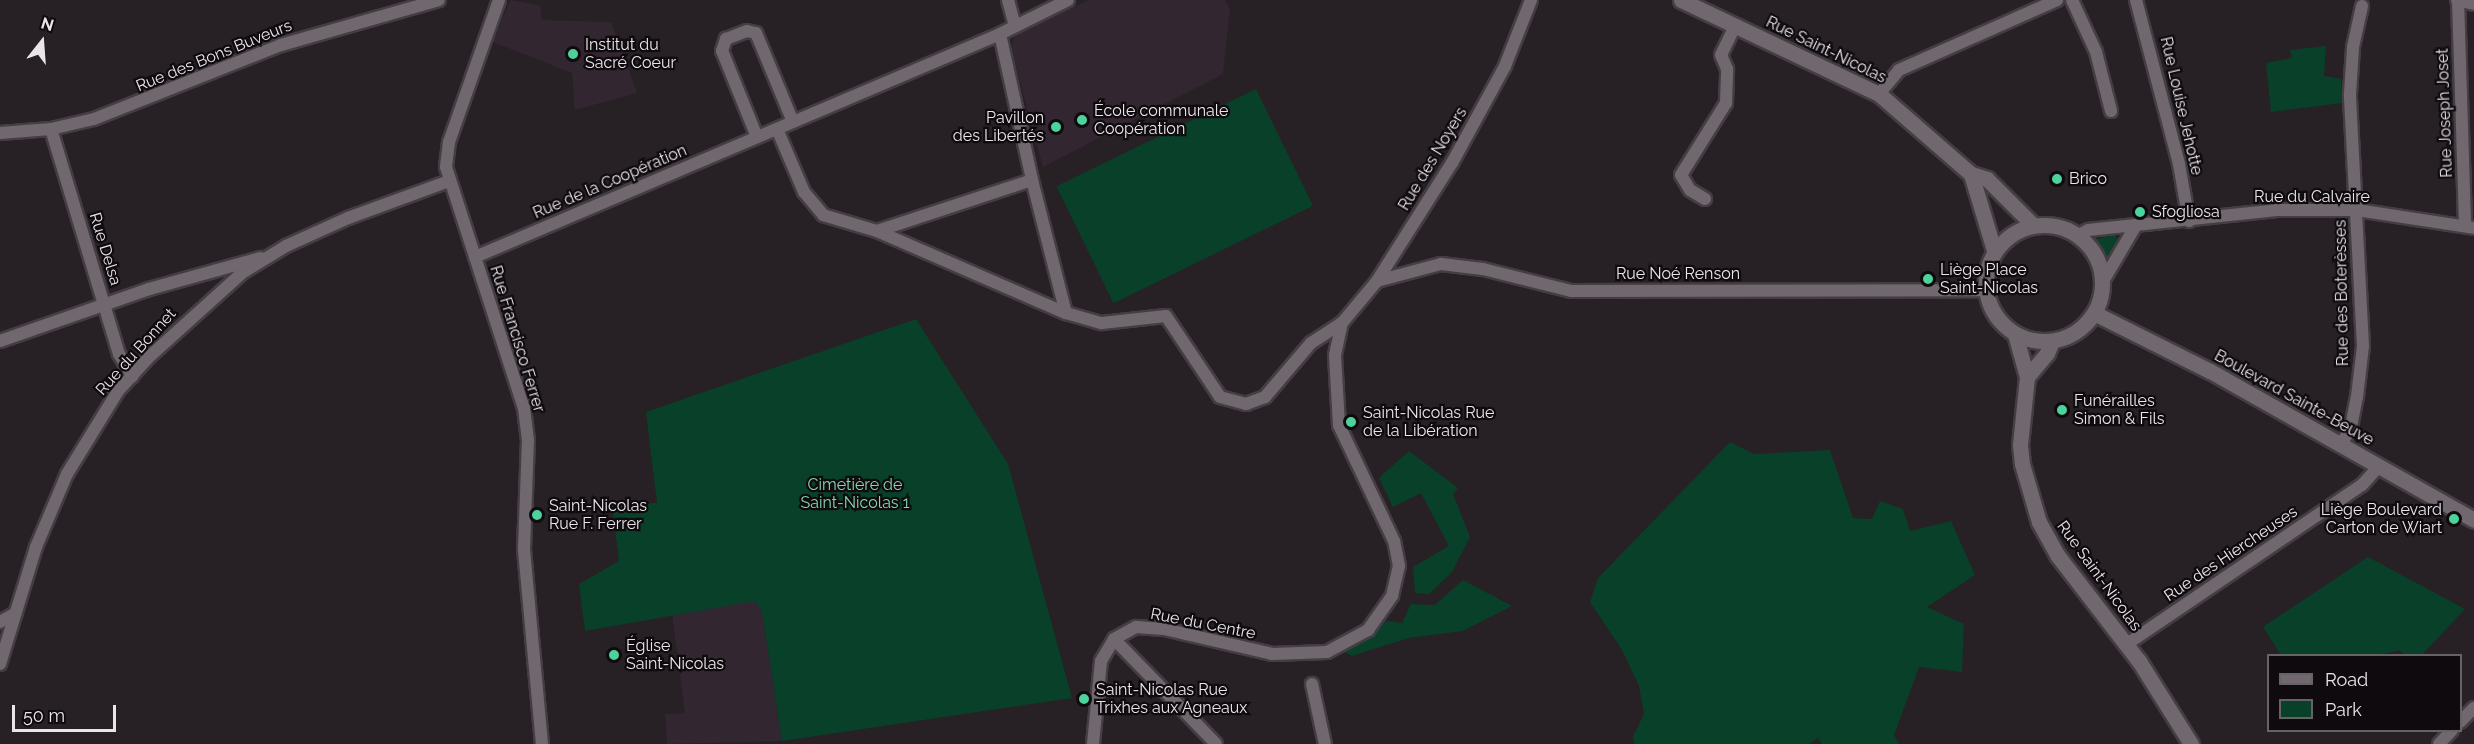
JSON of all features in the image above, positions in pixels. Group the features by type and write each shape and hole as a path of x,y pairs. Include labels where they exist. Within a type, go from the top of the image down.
{"street":[{"name":"Rue des Bons Buveurs","path":"0,133 51,129 127,109 281,45 439,0"},
{"name":"Rue Francisco Ferrer","path":"499,0 449,142 446,166 524,408 528,440 524,550 540,741"},
{"path":"1008,0 1015,26"},
{"name":"Rue de la Coopération","path":"475,257 1000,34 1068,0"},
{"name":"Rue des Noyers","path":"1342,323 1377,281 1452,163 1505,66 1531,0"},
{"name":"Rue Saint-Nicolas","path":"1681,0 1879,94 1971,174 1987,179 2033,225"},
{"path":"1879,94 1899,70 2057,0"},
{"path":"2072,0 2096,52 2111,111"},
{"name":"Rue Louise Jehotte","path":"2136,0 2180,164 2188,221"},
{"path":"2458,0 2474,4"},
{"name":"Rue Joseph Joset","path":"2458,0 2469,227"},
{"name":"Rue des Boterèsses","path":"2341,445 2351,427 2358,397 2363,346 2350,94 2353,47 2362,6"},
{"path":"1706,199 1690,190 1681,175 1726,103 1727,69 1721,55 1735,26"},
{"path":"757,137 722,51 726,39 747,31 756,33 793,122"},
{"path":"1000,34 1032,180 1066,313"},
{"name":"Rue Delsa","path":"51,129 119,354 132,376"},
{"path":"777,129 804,192 823,215 877,231 1066,313 1102,323 1166,316 1220,397 1246,404 1265,397 1311,343 1342,323"},
{"path":"1971,174 1995,250"},
{"path":"877,231 1032,180"},
{"name":"Rue du Bonnet","path":"0,341 105,304 268,257 348,218 449,181"},
{"name":"Rue du Calvaire","path":"2079,235 2088,230 2135,227 2277,210 2357,210 2469,227"},
{"path":"2103,283 2092,248 2079,235 2057,225 2033,225 2011,234 1995,250 1985,276 1985,290 2001,323 2015,334 2033,341 2052,341 2069,336 2094,313 2103,283 2135,227"},
{"name":"Rue du Bonnet","path":"0,664 36,547 67,474 88,436 132,376 194,313 268,257"},
{"name":"Rue Noé Renson","path":"1377,281 1441,264 1483,269 1571,291 1985,290"},
{"name":"Boulevard Sainte-Beuve","path":"2094,313 2154,341 2474,520"},
{"name":"Rue du Centre","path":"1114,639 1136,627 1164,629 1272,654 1327,652 1368,630 1392,596 1399,566 1394,541 1339,425 1335,355 1342,323"},
{"name":"Rue Saint-Nicolas","path":"2015,334 2027,377 2020,446 2036,515 2054,551 2127,644 2191,744"},
{"path":"2027,377 2047,353 2052,341"},
{"name":"Rue des Hiercheuses","path":"2127,644 2362,485 2379,466"},
{"path":"0,622 16,613"},
{"path":"1093,744 1101,661 1114,639 1216,744"},
{"path":"1312,684 1325,744"},
{"path":"2462,720 2474,708"},
{"path":"2439,744 2450,732"}],"shaded area":[{"name":"Institut du Sacré Coeur","path":"510,0 540,5 542,20 611,22 637,93 575,110 572,73 493,42"},
{"name":"École communale Coopération","path":"1089,0 1225,0 1230,9 1223,74 1043,167 1011,49 1013,40 1018,31"},
{"path":"740,601 755,601 762,612 782,741 667,744 665,714 685,713 672,614"}],"green space":[{"path":"2326,46 2324,76 2341,79 2342,103 2271,112 2266,63 2292,58 2290,50"},
{"path":"1256,89 1313,206 1113,303 1056,186"},
{"path":"2115,235 2118,241 2110,258 2105,259 2096,239"},
{"name":"Cimetière de Saint-Nicolas 1","path":"916,319 1008,464 1072,698 782,741 762,612 755,601 585,631 579,584 619,561 612,505 657,503 646,412"},
{"path":"1730,442 1754,454 1830,450 1853,518 1872,519 1880,501 1903,509 1910,531 1951,521 1975,575 1927,607 1964,624 1962,672 1919,667 1894,735 1899,744 1822,744 1818,738 1809,744 1634,744 1633,737 1644,714 1639,686 1622,650 1590,602 1598,578"},
{"path":"1409,451 1458,488 1453,494 1470,537 1452,572 1429,594 1415,593 1413,567 1449,546 1421,493 1393,507 1379,478"},
{"path":"2368,557 2465,609 2423,654 2404,654 2399,650 2383,654 2280,654 2263,627"},
{"path":"1463,580 1512,606 1463,631 1408,638 1352,656 1345,652 1375,634 1386,621 1402,623 1411,604 1435,605"}],"place":[{"name":"Institut du Sacré Coeur","path":"573,54"},
{"name":"École communale Coopération","path":"1082,120"},
{"name":"Pavillon des Libertés","path":"1056,127"},
{"name":"Brico","path":"2057,179"},
{"name":"Sfogliosa","path":"2140,212"},
{"name":"Liège Place Saint-Nicolas","path":"1928,279"},
{"name":"Funérailles Simon & Fils","path":"2062,410"},
{"name":"Saint-Nicolas Rue de la Libération","path":"1351,422"},
{"name":"Saint-Nicolas Rue F. Ferrer","path":"537,515"},
{"name":"Liège Boulevard Carton de Wiart","path":"2454,519"},
{"name":"Église Saint-Nicolas","path":"614,655"},
{"name":"Saint-Nicolas Rue Trixhes aux Agneaux","path":"1084,699"}]}
